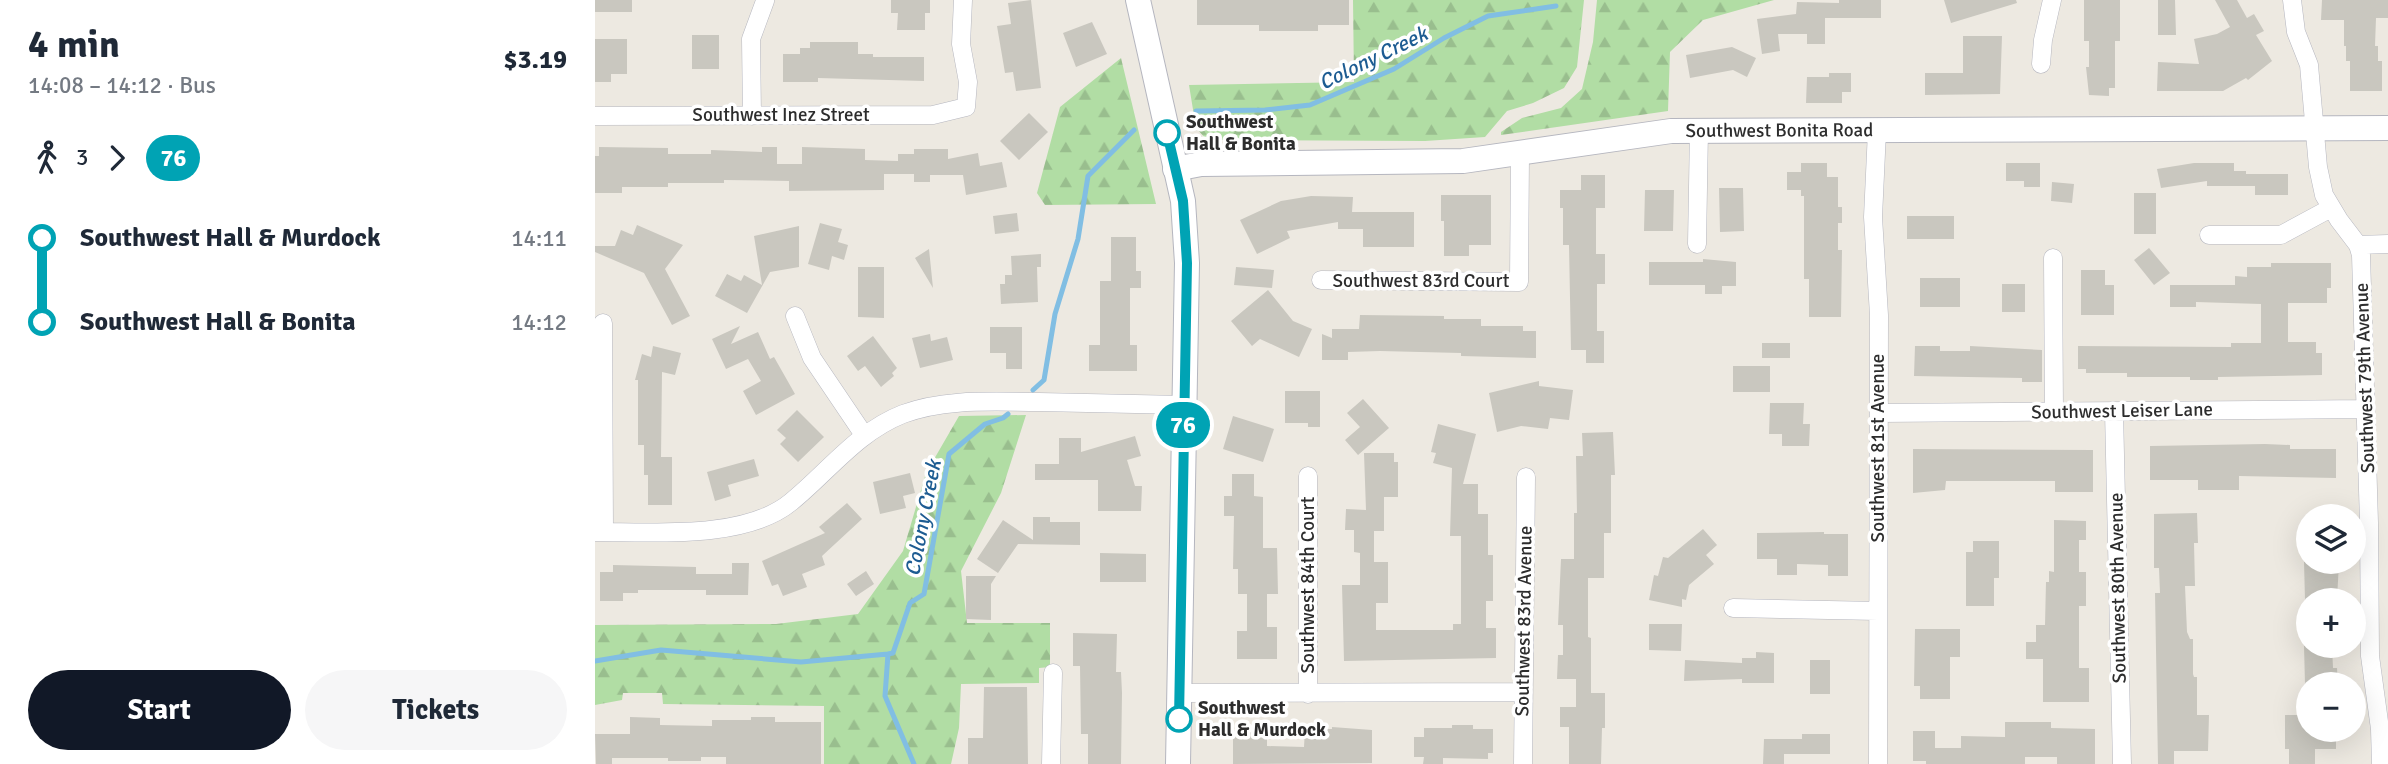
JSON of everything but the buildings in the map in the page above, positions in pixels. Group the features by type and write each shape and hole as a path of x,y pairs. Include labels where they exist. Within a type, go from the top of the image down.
{"main road":[{"path":"1138,0 1183,201 1187,263 1178,764"},
{"name":"Southwest Bonita Road","path":"1175,169 1201,164 1437,163 1520,155 1646,134 1699,130 2388,128"}],"street":[{"name":"Southwest Inez Street","path":"595,116 933,115 966,107 968,82 961,44 963,0"},
{"path":"2041,64 2052,0"},
{"name":"Southwest 79th Avenue","path":"2292,0 2295,32 2309,65 2318,167 2324,195 2358,245 2361,255 2370,656 2380,729 2381,764"},
{"path":"753,116 751,39 765,2"},
{"path":"1697,244 1699,130"},
{"name":"Southwest 81st Avenue","path":"1877,131 1873,217 1879,315 1878,764"},
{"name":"Southwest 83rd Court","path":"1321,280 1519,282 1520,155"},
{"path":"2209,235 2281,235 2331,208"},
{"path":"2358,245 2388,244"},
{"path":"2053,258 2054,412"},
{"path":"795,316 812,358 864,435"},
{"path":"603,323 600,532 730,528 770,516 789,504 864,435 910,412 965,401 1183,405"},
{"name":"Southwest Leiser Lane","path":"1879,413 2366,409"},
{"name":"Southwest 80th Avenue","path":"2114,411 2122,764"},
{"name":"Southwest 84th Court","path":"1308,476 1308,694"},
{"name":"Southwest 83rd Avenue","path":"1523,764 1526,477"},
{"path":"2369,523 2388,523"},
{"path":"1733,608 1878,611"},
{"path":"1051,764 1053,673"},
{"path":"1179,693 1523,692"}],"green space":[{"path":"1353,0 1584,0 1577,67 1564,88 1533,103 1507,111 1485,137 1425,141 1207,140 1196,128 1189,85 1354,82"},
{"path":"1597,0 1774,0 1703,20 1670,52 1668,111 1501,135 1501,132 1522,118 1561,108 1582,89 1593,42"},
{"path":"1121,58 1156,204 1045,205 1037,193 1060,107"},
{"path":"1026,415 1001,493 961,571 967,623 1050,623 1050,667 1039,668 1039,683 961,684 959,728 951,764 824,764 824,706 663,704 662,693 623,693 622,700 595,705 595,625 776,624 858,614 903,551 926,473 959,416"}],"waterway":[{"name":"Colony Creek","path":"1196,111 1265,110 1310,105 1394,69 1444,38 1488,16 1556,6"},
{"name":"Colony Creek","path":"1033,390 1044,380 1055,314 1078,239 1088,176 1134,130"},
{"name":"Colony Creek","path":"914,764 885,696 888,654 893,653 910,603 924,594 949,454 985,424 1008,414"},
{"path":"595,661 661,650 801,662 888,654"}],"bus line":[{"name":"76","path":"1167,133 1183,201 1187,263 1179,719"}],"place":[{"name":"Southwest Hall & Bonita","path":"1167,133"},
{"name":"Southwest Hall & Murdock","path":"1179,719"}]}
